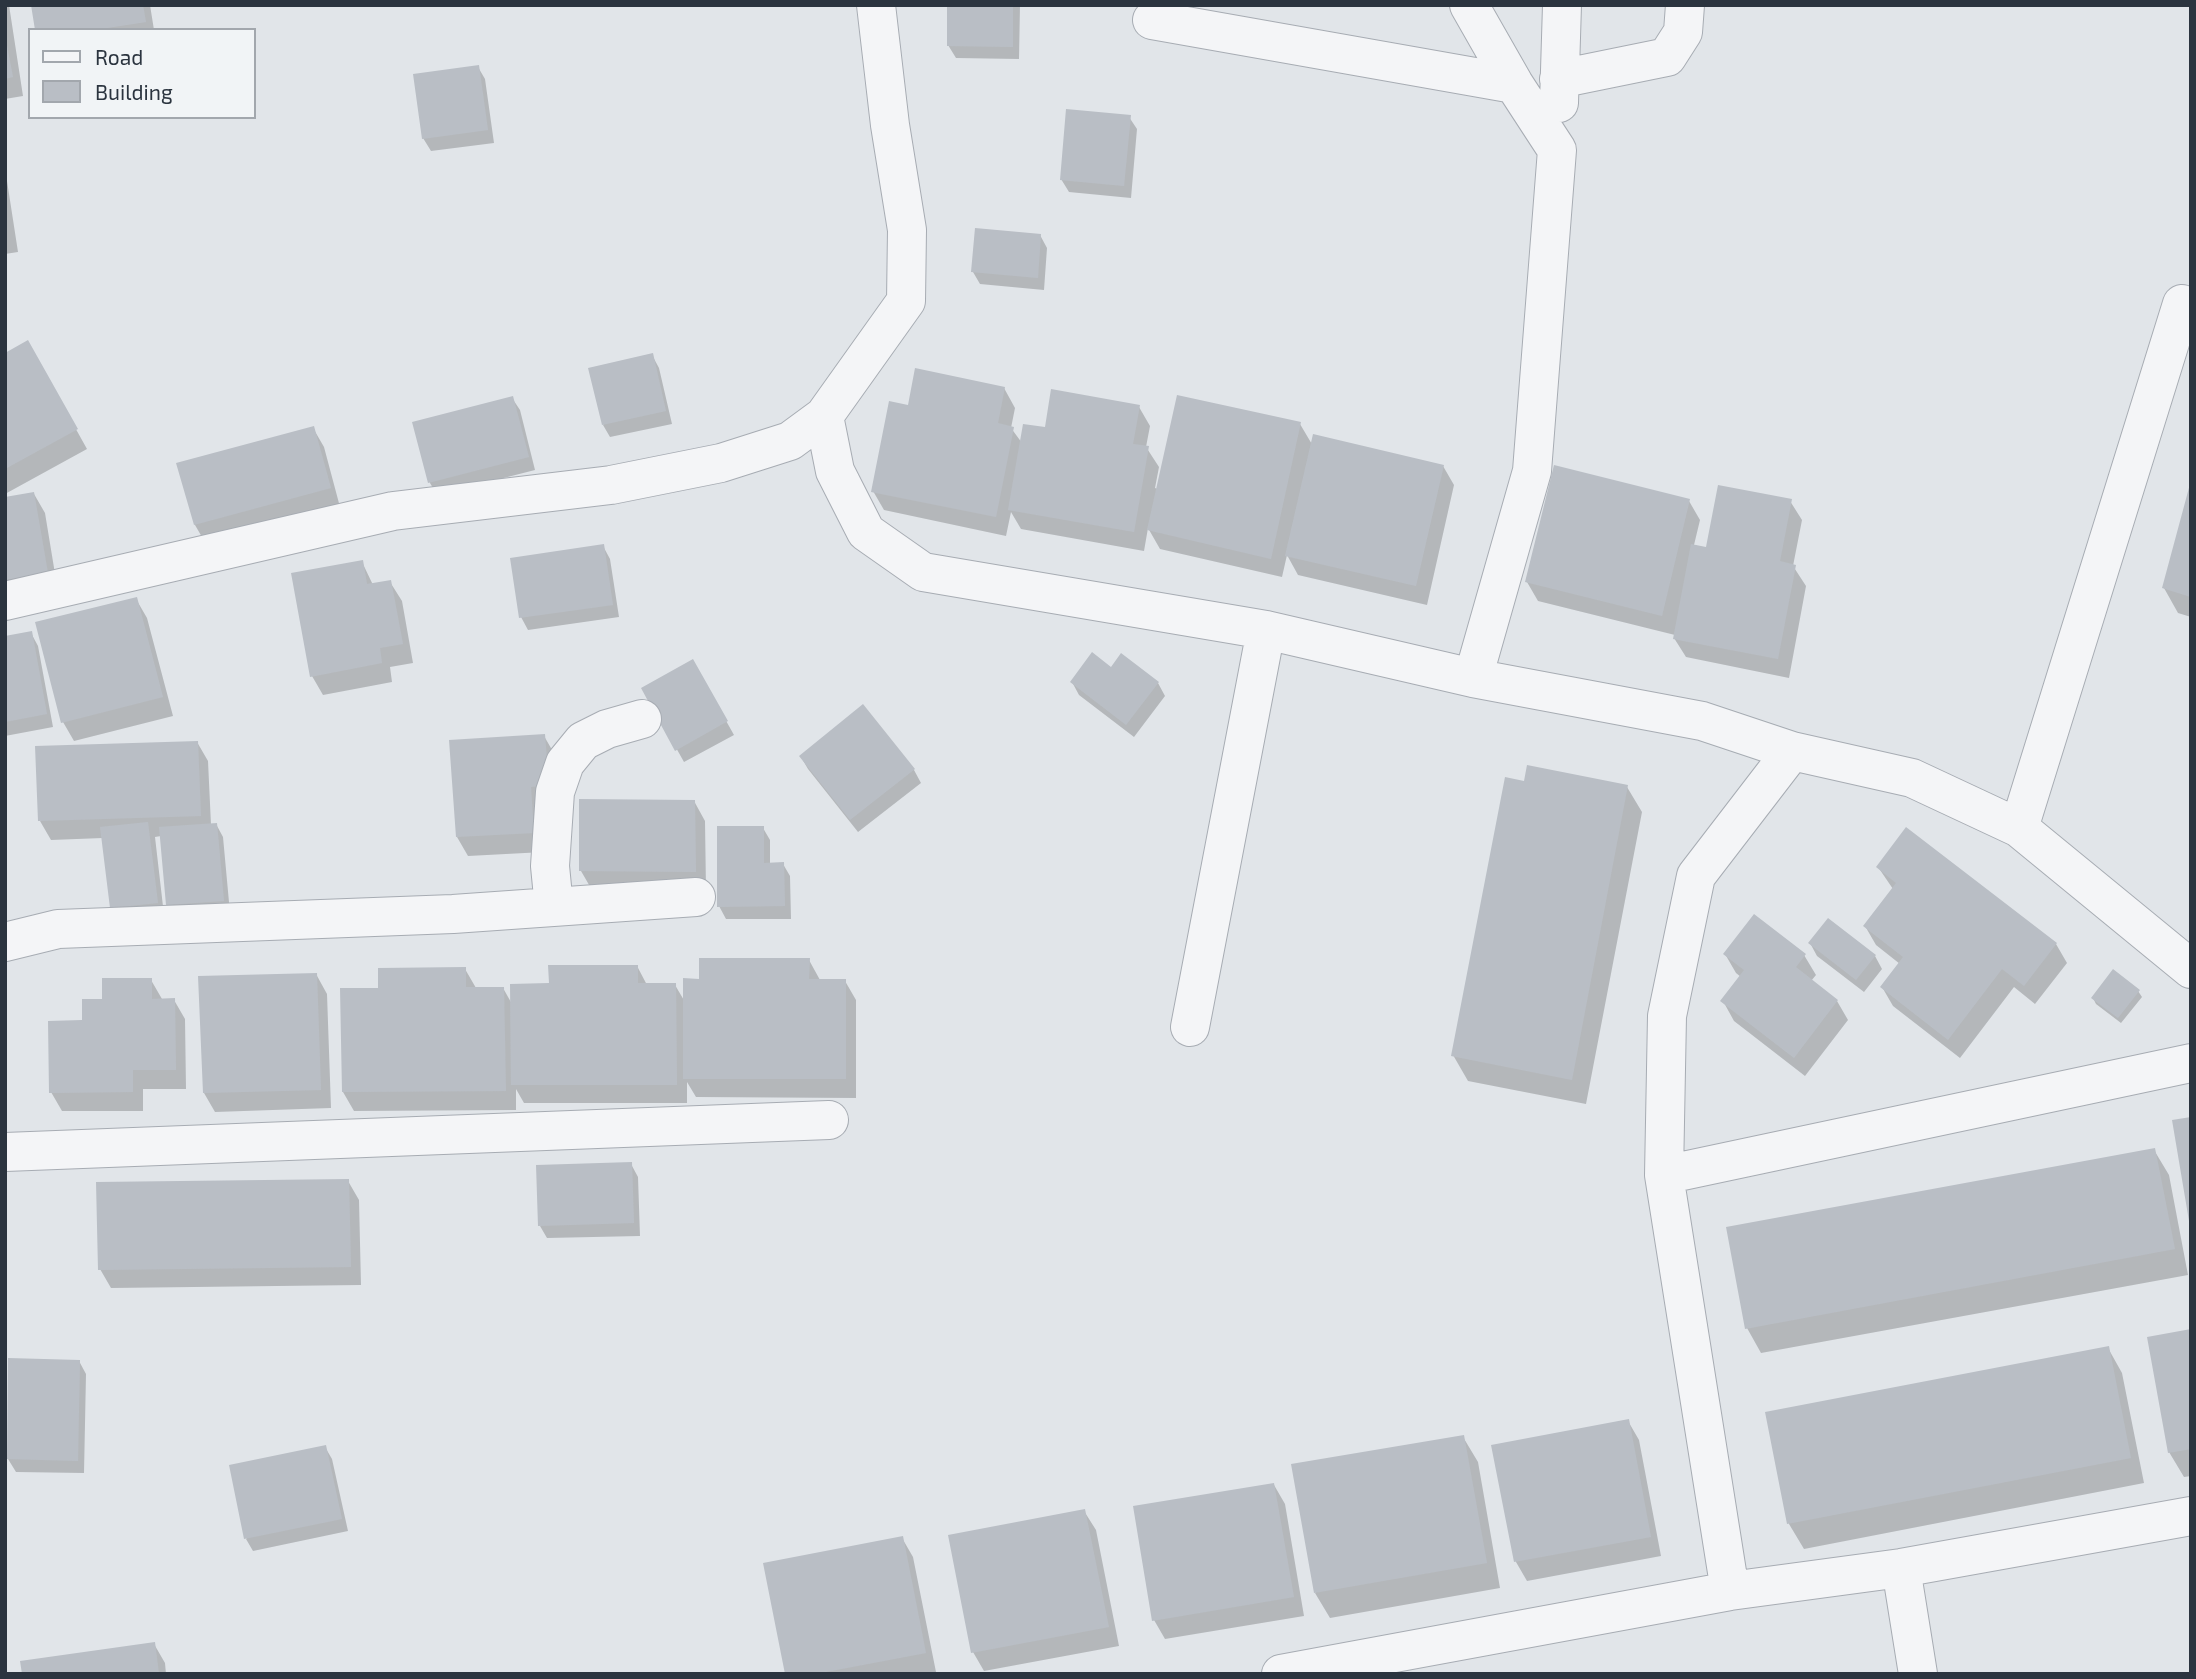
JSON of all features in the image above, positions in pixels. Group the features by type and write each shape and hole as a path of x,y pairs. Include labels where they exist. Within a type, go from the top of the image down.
{"street":[{"path":"5,601 393,511 611,485 721,463 790,441 824,416 906,300 906,230 876,5"},
{"path":"1469,5 1514,84 1557,150"},
{"path":"1473,678 1532,471 1557,150 1562,5"},
{"path":"1559,79 1667,57 1683,32 1685,5"},
{"path":"1152,20 1514,84"},
{"path":"2019,828 2182,304"},
{"path":"824,416 835,471 866,532 923,572 1266,630 1473,678 1702,721 1792,751 1912,779 2019,828 2191,969"},
{"path":"1190,1027 1266,630"},
{"path":"554,907 550,866 555,792 565,763 583,741 607,729 642,719"},
{"path":"1730,1591 1664,1175 1667,1016 1696,876 1792,751"},
{"path":"5,942 58,929 453,914 696,897"},
{"path":"1664,1175 2191,1063"},
{"path":"5,1153 829,1120"},
{"path":"1281,1674 1730,1591 1901,1568 2191,1516"},
{"path":"1901,1568 1917,1674"}],"building":[{"path":"31,5 143,5 146,22 107,28 35,28"},
{"path":"947,5 1013,5 1013,47 947,46"},
{"path":"5,35 13,77 5,79"},
{"path":"479,65 488,130 422,139 413,74"},
{"path":"1066,109 1131,115 1124,186 1060,180"},
{"path":"975,228 1041,234 1038,278 971,272"},
{"path":"28,340 78,429 5,469 5,353"},
{"path":"653,353 666,411 602,425 588,368"},
{"path":"915,368 1005,387 998,423 1014,427 996,517 871,492 889,401 908,405"},
{"path":"1051,389 1140,405 1133,444 1149,446 1134,532 1008,510 1023,424 1045,427"},
{"path":"1177,395 1301,422 1271,559 1147,530"},
{"path":"513,396 529,457 428,483 412,422"},
{"path":"314,426 331,488 194,525 176,463"},
{"path":"1313,434 1444,465 1416,586 1285,556"},
{"path":"1554,465 1690,499 1662,616 1525,582"},
{"path":"1718,485 1792,499 1780,561 1796,565 1778,659 1673,639 1691,544 1706,547"},
{"path":"2191,485 2191,597 2162,588"},
{"path":"34,492 48,573 5,580 5,497"},
{"path":"604,544 613,605 519,618 510,558"},
{"path":"363,560 367,584 391,580 403,644 380,648 382,663 310,677 291,573"},
{"path":"137,597 163,697 61,723 35,622"},
{"path":"32,631 47,714 5,722 5,636"},
{"path":"1092,652 1111,667 1121,653 1159,682 1126,725 1070,682"},
{"path":"693,659 728,721 675,751 641,688"},
{"path":"863,704 915,769 850,820 799,756"},
{"path":"545,734 549,785 531,787 534,833 456,837 449,740"},
{"path":"198,741 201,816 38,821 35,746"},
{"path":"1527,765 1628,785 1572,1080 1451,1056 1505,777 1524,781"},
{"path":"579,799 695,800 696,872 579,871"},
{"path":"148,822 158,903 110,908 100,827"},
{"path":"217,823 224,901 166,905 159,827"},
{"path":"717,826 764,826 764,863 784,862 785,906 717,907"},
{"path":"1906,827 2057,943 2024,986 2002,969 1948,1040 1880,987 1903,957 1863,926 1896,883 1876,867"},
{"path":"1754,914 1806,954 1796,967 1838,1000 1794,1058 1720,1001 1744,970 1723,954"},
{"path":"1828,918 1876,955 1856,980 1808,943"},
{"path":"699,958 810,958 809,979 846,979 846,1079 683,1079 683,978 699,979"},
{"path":"548,965 638,965 638,983 676,983 677,1085 511,1085 510,984 549,983"},
{"path":"466,967 466,987 504,987 506,1091 342,1092 340,988 378,988 378,968"},
{"path":"2113,969 2140,990 2118,1018 2091,998"},
{"path":"317,973 321,1090 203,1093 198,976"},
{"path":"102,978 152,978 152,999 175,998 176,1070 133,1070 133,1092 49,1093 48,1021 82,1020 82,999 102,999"},
{"path":"2191,1117 2191,1221 2189,1221 2172,1120"},
{"path":"2155,1148 2175,1249 1745,1329 1726,1227"},
{"path":"632,1162 634,1223 538,1226 536,1165"},
{"path":"349,1179 351,1267 98,1270 96,1182"},
{"path":"2191,1329 2191,1449 2168,1453 2147,1337"},
{"path":"2109,1346 2131,1458 1787,1524 1765,1412"},
{"path":"8,1358 80,1360 78,1461 7,1459"},
{"path":"1629,1419 1651,1537 1514,1562 1491,1445"},
{"path":"1464,1435 1487,1563 1314,1593 1291,1464"},
{"path":"326,1445 342,1519 244,1539 229,1465"},
{"path":"1274,1483 1294,1597 1152,1621 1133,1506"},
{"path":"1085,1509 1109,1627 971,1653 948,1535"},
{"path":"903,1536 926,1653 815,1674 785,1674 763,1563"},
{"path":"155,1642 159,1674 22,1674 20,1661"}]}
